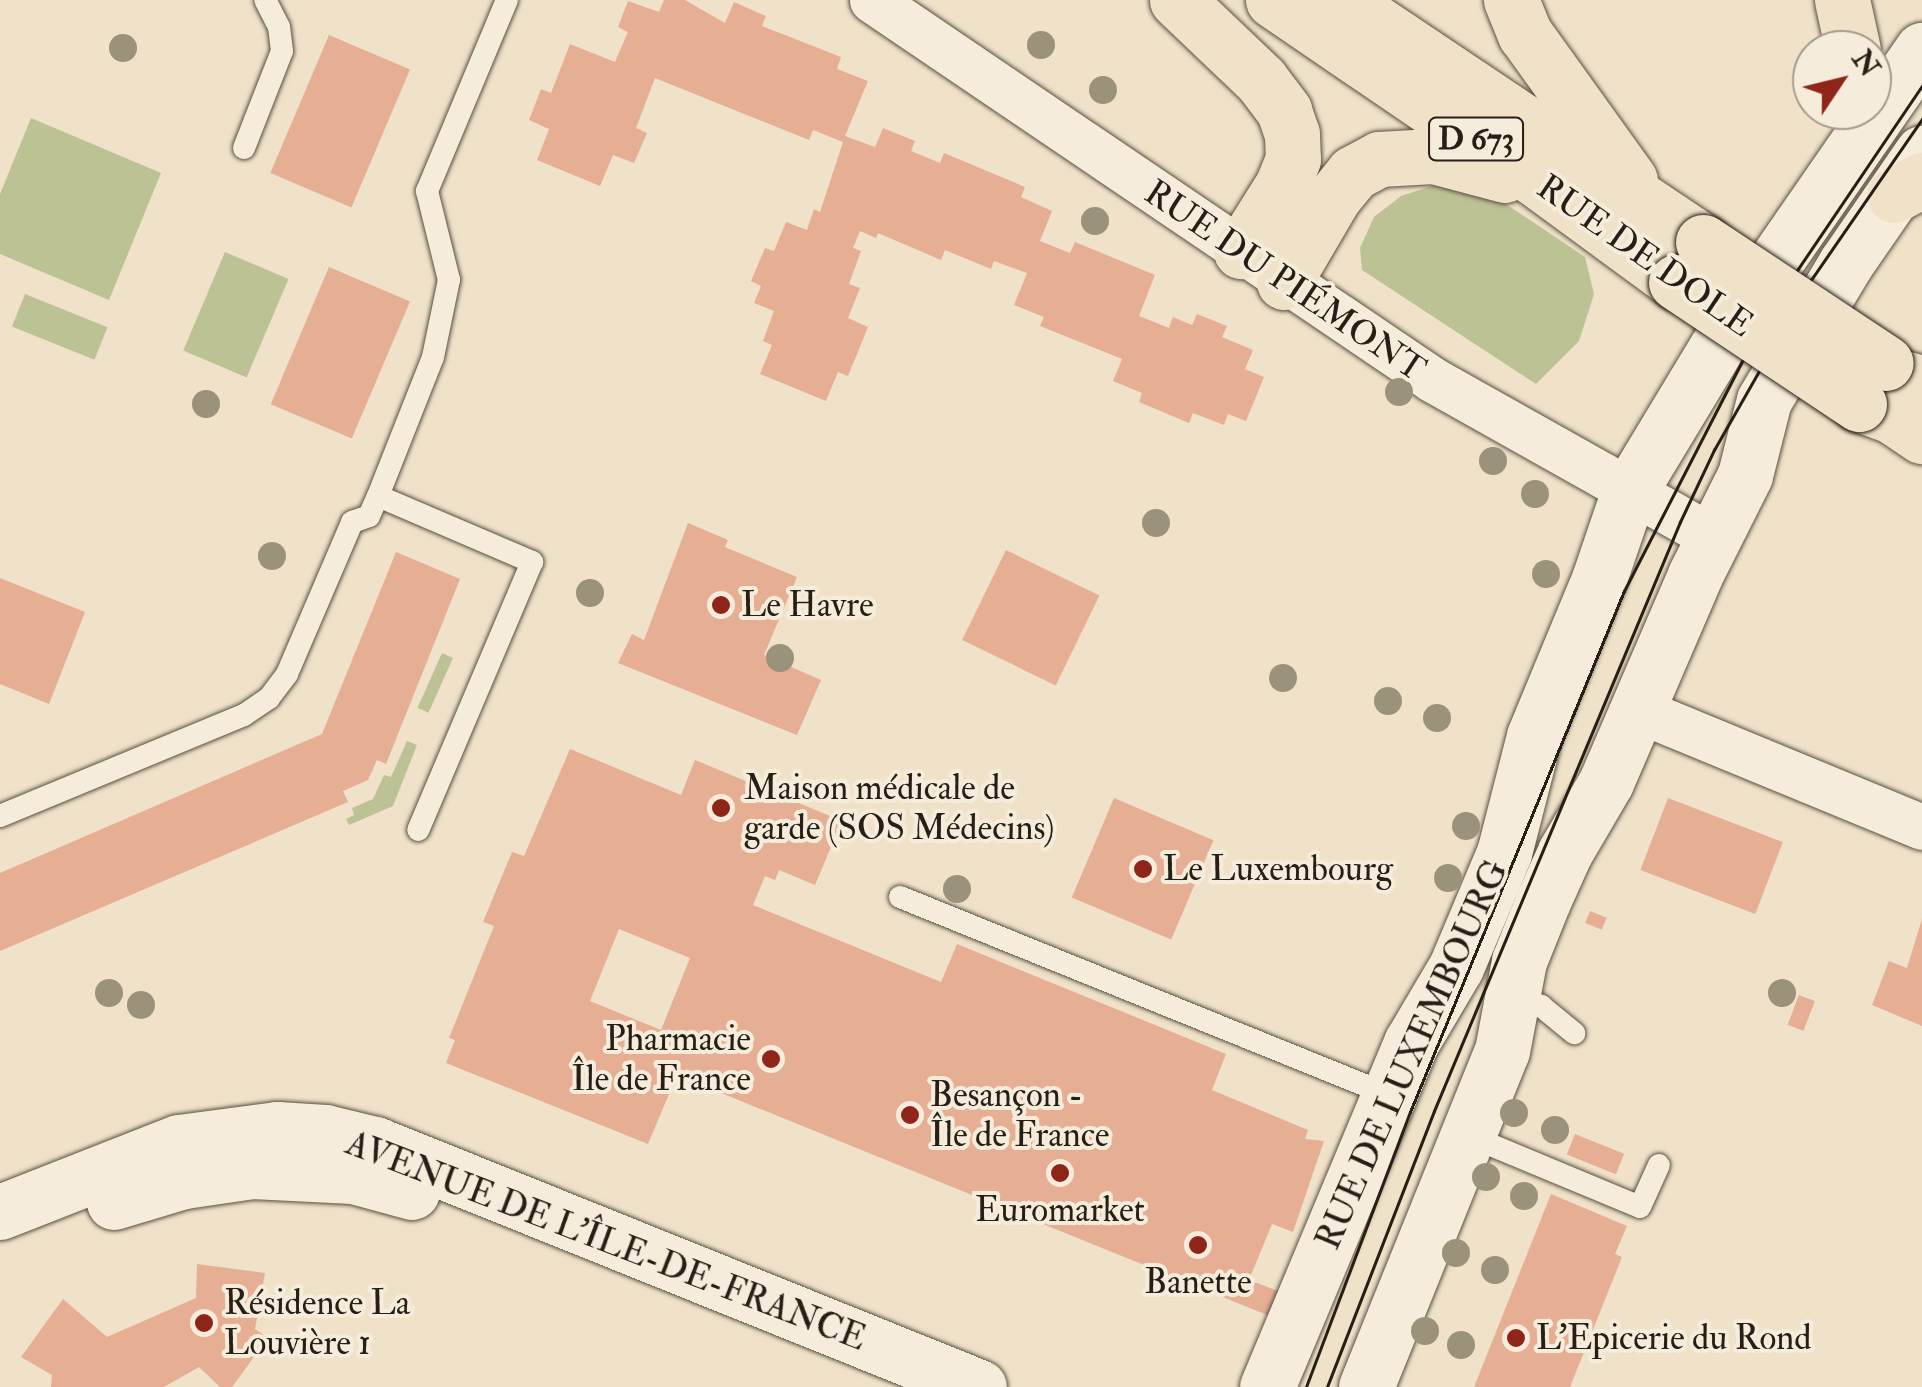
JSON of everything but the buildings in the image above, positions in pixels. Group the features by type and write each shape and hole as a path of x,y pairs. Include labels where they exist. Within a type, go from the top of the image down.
{"main road":[{"path":"1177,0 1262,80 1284,112 1292,134 1292,159 1282,186 1240,250"},
{"name":"RUE DE DOLE","path":"1273,0 1544,185 1690,262 1903,402"},
{"name":"RUE DE DOLE","path":"1342,0 1652,211 1690,262"},
{"path":"1512,0 1534,48 1652,211"},
{"path":"1842,0 1849,30"},
{"path":"1284,282 1333,198 1353,173 1379,159 1434,156 1544,185"}],"street":[{"name":"RUE DU PIÉMONT","path":"872,0 1433,380 1628,494 1714,538"},
{"name":"RUE DE LUXEMBOURG","path":"1892,87 1922,50"},
{"name":"RUE DE LUXEMBOURG","path":"1268,1387 1411,1043 1456,968 1504,853 1534,736 1628,494 1721,340 1857,130"},
{"name":"RUE DE LUXEMBOURG","path":"1366,1387 1502,1050 1520,961 1565,852 1606,782 1744,475 1774,380 1912,176"},
{"path":"1638,710 1922,827"},
{"name":"AVENUE DE L'ÎLE-DE-FRANCE","path":"0,1212 179,1142 277,1129 324,1132 375,1144 979,1387"},
{"name":"AVENUE DE L'ÎLE-DE-FRANCE","path":"0,1248 118,1200 184,1181 252,1171 353,1176 404,1189 891,1387"}],"lane":[{"path":"244,148 282,51 279,27 265,0"},
{"path":"0,816 244,715 268,698 287,674 352,522 369,516 433,357 449,280 427,191 507,0"},
{"path":"378,496 532,562 418,830"},
{"path":"900,897 1388,1096"},
{"path":"1511,996 1541,1006 1574,1033"},
{"path":"1467,1135 1640,1207 1659,1165"}],"green space":[{"path":"31,118 161,173 109,300 0,254 0,194"},
{"path":"1438,184 1491,194 1585,257 1594,294 1579,341 1536,384 1362,270 1360,248 1374,217 1401,196"},
{"path":"225,252 289,279 247,377 183,350"},
{"path":"25,294 108,327 94,360 12,326"},
{"path":"442,653 453,658 429,713 418,708"},
{"path":"407,741 417,745 393,806 349,825 346,819 354,815 352,808 373,799 384,775 391,777"}],"tram line":[{"path":"1306,1387 1410,1112 1624,591 1747,352 1798,269 1922,86"},
{"path":"1327,1387 1434,1111 1680,522 1714,450 1811,280 1922,119"}],"place":[{"name":"Le Havre","path":"721,605"},
{"name":"Maison médicale de garde (SOS Médecins)","path":"721,808"},
{"name":"Le Luxembourg","path":"1143,869"},
{"name":"Pharmacie Île de France","path":"771,1059"},
{"name":"Besançon - Île de France","path":"910,1115"},
{"name":"Euromarket","path":"1060,1173"},
{"name":"Banette","path":"1198,1245"},
{"name":"Résidence La Louvière 1","path":"204,1323"},
{"name":"L'Epicerie du Rond","path":"1516,1338"}]}
